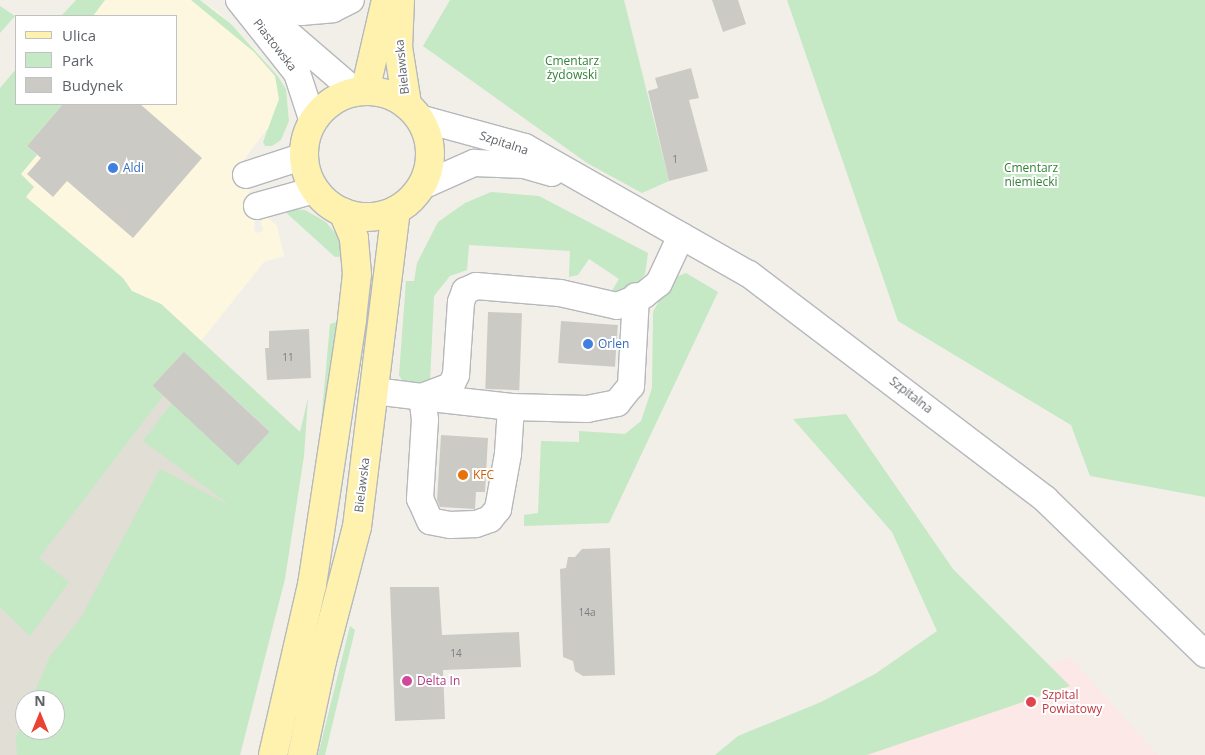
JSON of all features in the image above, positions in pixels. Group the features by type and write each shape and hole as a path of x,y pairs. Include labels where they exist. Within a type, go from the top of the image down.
{"main road":[{"name":"Bielawska","path":"360,92 386,0"},
{"name":"Bielawska","path":"400,0 398,47 413,111"},
{"path":"360,92 391,95 413,111 427,134 430,151 428,169 422,186 396,210 370,216 343,212 328,203 315,190 307,174 304,156 306,138 312,122 324,108 338,97 360,92"},
{"name":"Bielawska","path":"302,755 322,661 357,527 396,210"},
{"path":"273,755 318,548 358,274 354,238 343,212"},
{"path":"296,654 322,661"}],"street":[{"name":"Piastowska","path":"239,0 297,73 312,122"},
{"name":"Piastowska","path":"244,0 269,16 360,92"},
{"path":"260,0 301,12 333,9 350,0"},
{"name":"Szpitalna","path":"413,111 526,147 583,182 749,274 1045,499 1205,654"},
{"path":"246,175 304,156"},
{"name":"Szpitalna","path":"422,186 474,163 524,165 583,182"},
{"path":"257,206 315,190"},
{"path":"422,397 451,386 456,375 461,302 465,291 476,286 560,292 617,306 636,296 644,295 659,283 681,236"},
{"path":"374,391 511,406 599,409 617,403 631,386 636,296"},
{"path":"422,397 425,420 420,499 430,521 450,525 476,524 490,519 498,509 508,454 511,406"},
{"path":"318,548 332,565 346,572"}],"shaded area":[{"path":"76,0 200,0 218,12 257,51 286,89 289,121 281,140 265,146 263,142 269,131 267,129 242,162 251,190 248,194 256,213 254,229 256,233 264,231 260,222 267,217 277,226 284,256 264,262 201,341 161,304 132,291 111,267 0,177 0,88 15,70 15,105 178,105 178,15 62,15"},
{"path":"161,304 300,432 107,755 0,755 0,475"},
{"name":"Szpital Powiatowy","path":"1070,657 1158,755 814,755"}],"green space":[{"path":"76,0 105,0 94,15 62,15"},
{"path":"191,0 200,0 231,24 277,75 286,89 289,121 281,140 272,146 265,146 263,142 279,99 275,76 254,52"},
{"name":"Cmentarz żydowski","path":"450,0 624,0 669,181 642,193 587,163 423,46"},
{"name":"Cmentarz niemiecki","path":"787,0 1205,0 1205,497 1090,476 1071,425 898,321"},
{"path":"0,6 15,16 0,33"},
{"path":"15,70 15,105 62,105 27,146 37,155 21,174 34,187 26,197 123,278 132,291 161,304 300,432 308,398 304,456 285,579 240,755 17,755 16,740 65,740 65,690 35,690 50,656 80,619 160,469 231,506 143,441 172,403 238,465 270,431 184,352 153,386 163,396 39,558 69,582 30,636 0,607 0,88"},
{"path":"491,192 539,196 648,253 645,274 633,289 609,296 619,279 589,259 578,275 569,277 570,251 469,245 467,270 450,276 434,296 430,382 420,385 404,384 399,375 406,281 414,281 417,263 438,222 465,203"},
{"path":"281,208 305,210 326,222 344,244 348,256 335,257"},
{"path":"686,273 718,292 609,523 524,526 524,515 538,513 541,441 579,442 579,431 625,434 641,421 652,388 653,312 671,279"},
{"path":"337,322 340,324 302,585 297,588 317,467 330,324"},
{"path":"846,414 953,569 1070,686 867,755 715,755 738,736 821,702 875,674 937,631 892,532 793,419"},
{"path":"350,626 355,630 325,755 318,755"}],"building":[{"path":"712,0 738,0 746,24 723,32"},
{"path":"691,68 699,98 689,100 708,171 669,181 648,91 658,88 655,78"},
{"name":"Aldi","path":"62,105 141,105 202,158 133,238 67,181 53,197 27,174 41,158 27,146"},
{"path":"488,312 522,313 519,390 485,389"},
{"name":"Orlen","path":"561,321 618,325 615,367 558,363"},
{"path":"309,329 311,378 267,380 265,348 269,348 269,331"},
{"path":"184,352 270,432 238,465 153,386"},
{"name":"KFC","path":"441,435 488,438 485,492 476,492 475,509 440,507 437,500"},
{"path":"610,548 615,675 583,676 575,671 573,661 563,657 560,569 566,568 568,557 575,557 582,549"},
{"path":"390,587 439,587 442,635 519,632 521,667 443,670 445,719 395,721"}],"place":[{"name":"Aldi","path":"113,168"},
{"name":"Orlen","path":"588,344"},
{"name":"KFC","path":"463,475"},
{"name":"Delta In","path":"407,681"},
{"name":"Szpital Powiatowy","path":"1031,702"}]}
